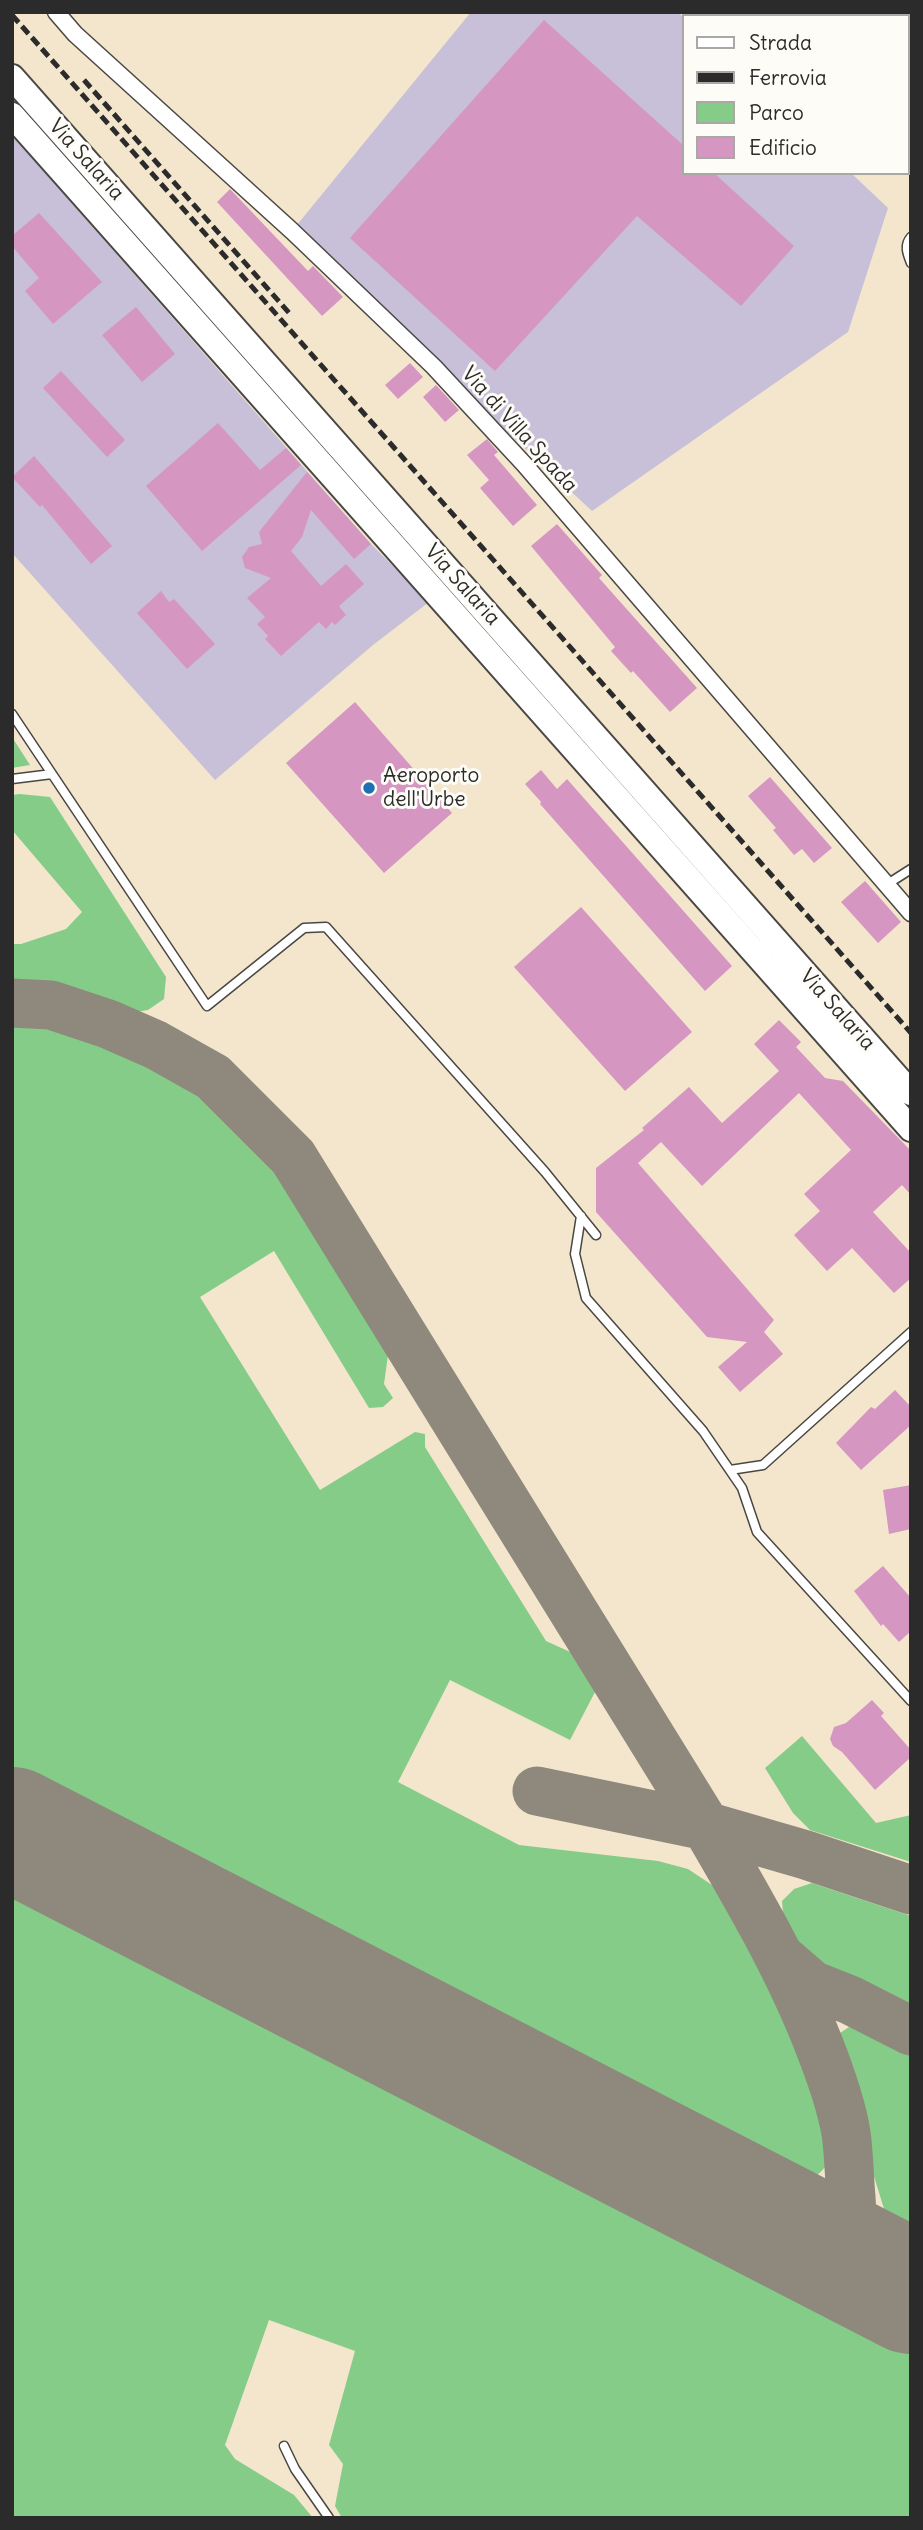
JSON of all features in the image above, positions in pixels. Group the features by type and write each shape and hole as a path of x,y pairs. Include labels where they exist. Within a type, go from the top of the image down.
{"main road":[{"name":"Via Salaria","path":"12,77 911,1093"},
{"name":"Via Salaria","path":"12,115 911,1129"}],"street":[{"name":"Via di Villa Spada","path":"56,12 75,34 292,231 434,367 523,464 911,913"}],"lane":[{"path":"911,237 906,251 911,262"},
{"path":"12,714 207,1006 304,928 326,927 545,1172 596,1234"},
{"path":"12,779 52,774"},
{"path":"886,885 911,869"},
{"path":"581,1216 575,1254 586,1298 703,1431 742,1488 757,1532 911,1701"},
{"path":"730,1470 763,1465 911,1332"},
{"path":"284,2446 295,2469 329,2518"}],"shaded area":[{"path":"471,12 678,12 682,16 682,175 853,175 888,208 848,332 592,511 292,231"},
{"path":"12,135 371,544 429,602 373,645 215,780 12,553"}],"green space":[{"path":"12,737 30,765 12,768"},
{"path":"12,795 50,797 166,977 164,999 148,1010 130,1013 28,987 12,987 12,944 21,944 66,929 82,912 12,830"},
{"path":"12,1022 66,1028 113,1045 187,1083 237,1128 284,1182 389,1348 384,1384 393,1398 383,1407 369,1408 274,1251 200,1297 320,1490 415,1432 425,1434 425,1447 546,1641 579,1656 595,1692 570,1740 450,1680 398,1782 519,1845 658,1861 688,1869 721,1891 763,1955 808,2063 827,2135 830,2161 814,2178 793,2187 12,1785"},
{"path":"802,1736 876,1823 911,1815 911,1862 810,1830 793,1813 765,1768"},
{"path":"812,1883 911,1916 911,2011 798,1953 784,1926 782,1901 794,1889"},
{"path":"12,1884 911,2344 911,2518 342,2518 335,2506 343,2464 329,2445 355,2351 269,2320 225,2445 235,2459 294,2495 313,2518 12,2518"},
{"path":"849,2027 864,2029 911,2053 911,2245 892,2235 835,2049 840,2033"}],"building":[{"path":"544,20 682,144 682,175 716,175 794,246 741,306 637,216 495,371 350,238"},
{"path":"230,189 308,271 313,266 343,297 322,316 217,202"},
{"path":"39,213 102,282 53,324 25,291 39,278 12,246 12,236"},
{"path":"136,307 175,354 142,382 102,335"},
{"path":"410,363 423,377 398,399 385,385"},
{"path":"61,371 125,440 107,457 43,388"},
{"path":"436,385 459,410 445,422 423,397"},
{"path":"218,423 260,470 286,448 301,465 202,551 146,486"},
{"path":"487,439 498,452 494,455 537,505 513,526 480,488 489,480 467,455"},
{"path":"34,456 112,546 91,564 42,505 40,507 12,477"},
{"path":"307,472 371,544 354,559 311,510 302,537 291,551 321,586 346,564 364,584 339,606 346,615 335,625 332,622 326,629 319,622 281,656 265,639 268,636 257,624 265,617 247,598 271,578 245,568 242,557 249,547 262,544 259,532"},
{"path":"557,524 602,575 599,578 697,688 670,712 611,651 615,647 531,546"},
{"path":"161,591 169,602 174,599 215,644 187,669 137,613"},
{"name":"Aeroporto dell'Urbe","path":"355,702 452,813 384,873 286,763"},
{"path":"541,770 557,789 567,779 732,966 705,991 525,784"},
{"path":"770,777 832,848 814,863 802,849 794,855 773,830 776,828 748,796"},
{"path":"865,881 901,922 878,943 841,902"},
{"path":"581,907 692,1032 625,1091 514,967"},
{"path":"779,1020 801,1042 796,1047 825,1078 843,1081 911,1151 911,1195 902,1185 873,1212 911,1253 911,1278 894,1293 852,1248 827,1271 794,1235 820,1211 804,1194 851,1150 799,1093 702,1186 661,1142 638,1163 774,1320 764,1332 783,1354 740,1392 718,1367 747,1342 707,1337 596,1212 596,1168 644,1130 642,1128 689,1087 722,1123 779,1071 754,1044"},
{"path":"895,1390 911,1407 911,1425 861,1470 836,1443 871,1407 875,1409"},
{"path":"911,1485 911,1529 889,1534 883,1490"},
{"path":"883,1566 911,1598 911,1631 899,1642 883,1624 881,1626 854,1591"},
{"path":"872,1700 884,1713 881,1716 911,1750 911,1757 875,1790 842,1752 833,1746 830,1739 834,1727 846,1723"}],"taxiway":[{"path":"12,1003 51,1005 108,1024 156,1045 213,1077 293,1157 706,1826 795,1988 835,2088 847,2141 851,2197 821,2222 805,2227 784,2228"},
{"path":"537,1791 706,1826 806,1855 911,1890"},
{"path":"782,1959 812,1985 850,2000 911,2031"},
{"path":"851,2197 853,2223 860,2243 872,2262 890,2281"}],"runway":[{"path":"12,1829 911,2292"}],"railway":[{"path":"12,15 911,1033"},
{"path":"84,80 290,314"}],"place":[{"name":"Aeroporto dell'Urbe","path":"369,788"}]}
